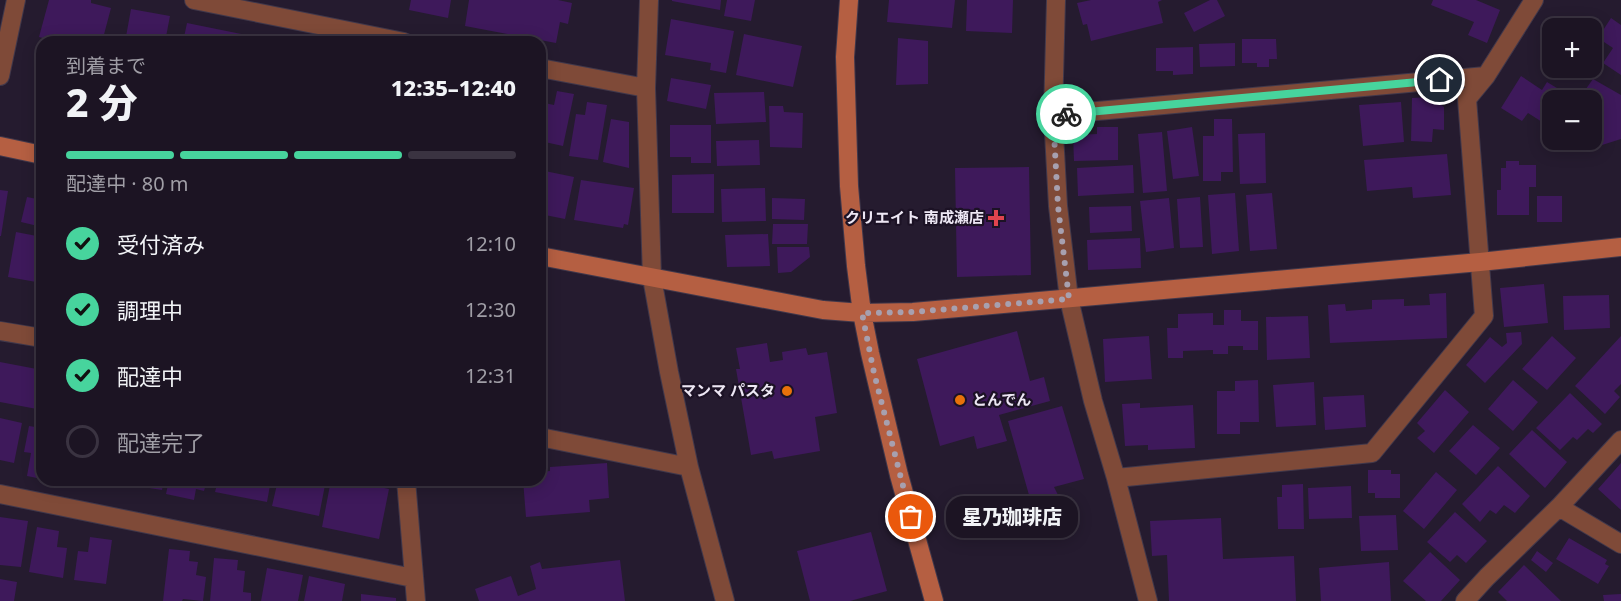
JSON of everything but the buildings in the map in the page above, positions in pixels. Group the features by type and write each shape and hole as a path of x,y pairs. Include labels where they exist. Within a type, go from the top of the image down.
{"street":[{"path":"0,76 16,0"},
{"path":"194,0 374,36"},
{"path":"649,0 646,88 652,278 688,467 724,601"},
{"path":"849,0 845,57 849,186 862,313 899,475 934,601"},
{"path":"1056,0 1053,115 1058,206 1069,299 1093,401 1148,601"},
{"path":"1116,478 1372,453 1484,316 1467,99 1486,76 1530,2"},
{"path":"546,69 646,88"},
{"path":"1053,115 1486,76"},
{"path":"0,146 36,154"},
{"path":"546,257 824,310 862,313 913,312 1069,299 1621,247"},
{"path":"0,331 36,338"},
{"path":"546,438 688,467"},
{"path":"1465,601 1559,507 1621,440"},
{"path":"406,486 416,601"},
{"path":"0,494 414,578"},
{"path":"1559,507 1621,544"}],"way so far":[{"path":"911,517 874,373 862,313 913,312 1069,299 1058,206 1053,115 1066,114"}],"place":[{"name":"クリエイト 南成瀬店","path":"996,218"},
{"name":"マンマ パスタ","path":"787,391"},
{"name":"とんでん","path":"960,400"},
{"name":"星乃珈琲店","path":"911,517"}],"route":[{"path":"1066,114 1440,80"}]}
